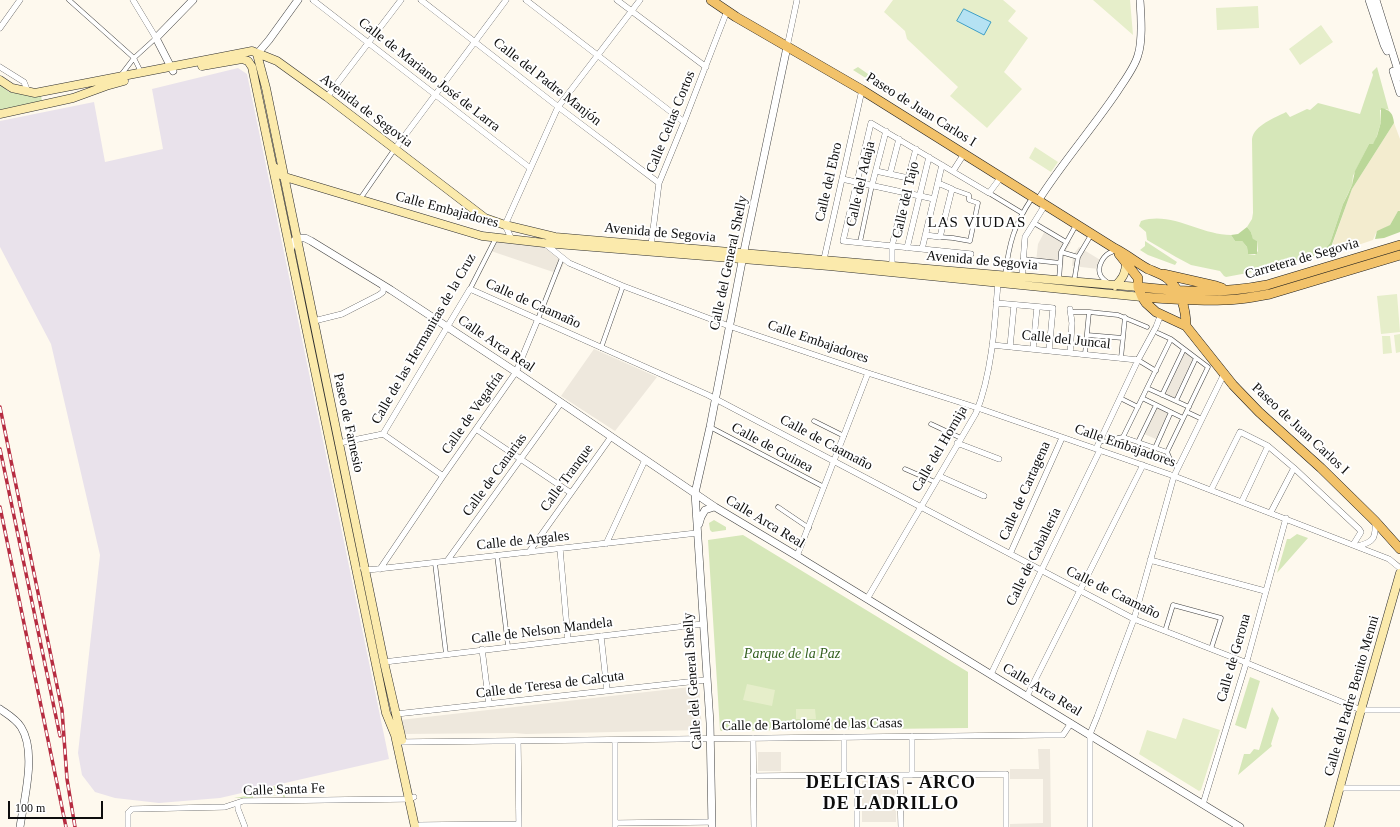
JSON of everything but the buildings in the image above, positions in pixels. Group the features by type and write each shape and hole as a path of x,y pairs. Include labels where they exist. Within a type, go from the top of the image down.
{"main road":[{"name":"Paseo de Juan Carlos I","path":"711,0 787,47 862,90 1092,234 1126,262 1138,283 1142,297 1146,304 1179,324 1186,323"},
{"name":"Avenida de Segovia","path":"0,114 73,98 106,86 252,51 277,62 328,97 394,150 488,220 505,225 555,237 651,246 805,265 933,276 1000,278 1022,277 1112,286 1138,283"},
{"path":"252,67 257,54"},
{"name":"Paseo de Farnesio","path":"257,54 263,74 285,177 418,826"},
{"name":"Avenida de Segovia","path":"0,80 12,88 28,92 40,92 141,72 242,59 248,61 252,67"},
{"name":"Paseo de Farnesio","path":"252,67 274,167 290,251 386,713 395,735 412,798"},
{"name":"Calle Embajadores","path":"274,167 280,175 285,177 482,236 544,243"},
{"path":"482,236 486,229 488,220"},
{"name":"Avenida de Segovia","path":"544,243 743,257 824,260 892,265 1142,297"},
{"name":"Carretera de Segovia","path":"1138,283 1181,299 1267,285 1400,245"},
{"name":"Paseo de Juan Carlos I","path":"1113,250 1132,258 1150,270 1161,274 1168,279 1181,299 1186,323 1224,374 1259,412 1321,468 1376,521 1400,549"},
{"name":"Carretera de Segovia","path":"1142,297 1199,300 1247,298 1270,294 1399,256"},
{"path":"1112,286 1124,276 1126,262"},
{"path":"1138,283 1143,272 1150,270"},
{"path":"1161,274 1216,286 1229,291"},
{"path":"1164,316 1179,313 1181,299"},
{"path":"1186,323 1188,312 1199,300"},
{"name":"Calle del Padre Benito Menni","path":"1329,827 1400,573"}],"street":[{"path":"0,28 19,2 12,0"},
{"path":"69,0 134,58 141,72"},
{"path":"133,0 173,69"},
{"path":"119,77 134,58 193,0"},
{"path":"257,54 298,0"},
{"name":"Calle de Mariano José de Larra","path":"313,0 530,168"},
{"path":"328,97 401,0"},
{"name":"Calle del Padre Manjón","path":"421,0 558,107 659,183"},
{"path":"360,199 435,94 506,0"},
{"path":"526,0 684,122"},
{"path":"617,0 706,67"},
{"path":"512,240 505,225 558,107 597,54 640,0"},
{"name":"Calle del General Shelly","path":"712,825 710,738 695,493 710,427 743,257 797,0"},
{"path":"1000,278 1012,237 1022,213 1038,201 1078,144 1099,118 1138,55 1142,26 1140,0"},
{"path":"1369,0 1387,51"},
{"path":"1372,0 1381,28 1386,32"},
{"path":"1376,0 1400,77"},
{"name":"Calle Celtas Cortos","path":"651,246 659,183 727,11"},
{"path":"1386,32 1384,38 1400,93"},
{"path":"0,67 24,82 28,92"},
{"name":"Calle del Ebro","path":"824,260 862,90"},
{"path":"971,254 843,241 871,123 1022,213"},
{"name":"Calle del Adaja","path":"860,242 872,185 886,131"},
{"path":"890,174 899,139"},
{"path":"876,171 908,178 916,149"},
{"path":"953,172 964,154"},
{"name":"Calle del Tajo","path":"907,248 929,157"},
{"path":"922,249 942,165"},
{"path":"989,194 1001,177"},
{"path":"842,179 934,199"},
{"path":"925,235 970,241 978,203 969,200 969,195 938,183"},
{"path":"940,238 952,189"},
{"path":"892,265 892,246 905,193"},
{"path":"1022,277 1025,237 1034,223 1038,201"},
{"path":"1034,223 1066,242"},
{"path":"1059,281 1061,252 1076,225"},
{"path":"1074,282 1078,257 1092,234"},
{"path":"290,251 293,242 297,238"},
{"name":"Calle Arca Real","path":"297,238 305,238 311,241 383,285 516,372 714,506 1090,734 1240,827"},
{"name":"Calle de las Hermanitas de la Cruz","path":"339,443 383,434 470,289 496,238"},
{"name":"Calle Embajadores","path":"544,243 568,263 622,286 729,326 978,408 1174,476 1389,558 1400,568"},
{"path":"1112,286 1102,279 1099,269 1104,257 1113,250"},
{"path":"1061,252 1078,257"},
{"name":"Calle de Vegafría","path":"380,569 516,372 562,258"},
{"path":"1023,259 1060,263"},
{"path":"805,265 820,263 824,260"},
{"name":"Calle del Hornija","path":"867,599 978,408 992,345 1000,278"},
{"path":"314,321 342,314 379,296 383,292 383,285"},
{"path":"601,348 622,286"},
{"name":"Calle de Caamaño","path":"470,289 715,398 1134,619 1361,710 1400,710"},
{"path":"996,303 1053,308 1049,351"},
{"path":"1010,347 1014,305"},
{"path":"1033,349 1037,307"},
{"path":"1070,353 1072,323 1071,310 1118,315 1147,327"},
{"path":"1085,354 1090,312"},
{"name":"Calle de Caballería","path":"991,674 1098,450 1100,441 1138,360 1156,327 1164,316"},
{"path":"1121,358 1124,317"},
{"path":"1158,333 1171,339 1208,367 1167,452"},
{"path":"1087,335 1123,338"},
{"path":"1123,437 1171,339"},
{"name":"Calle del Juncal","path":"992,345 1138,360"},
{"path":"1162,395 1184,349"},
{"path":"1176,401 1196,358"},
{"path":"1138,360 1156,371"},
{"path":"797,556 868,373"},
{"path":"1090,827 1090,734 1098,718 1134,619 1174,476 1224,374"},
{"path":"1147,388 1176,401 1202,419"},
{"path":"1120,398 1138,407"},
{"path":"1142,398 1184,418"},
{"name":"Calle de Canarias","path":"447,561 561,403"},
{"path":"1138,442 1156,405"},
{"path":"1155,448 1171,412"},
{"path":"814,421 844,436"},
{"path":"931,424 961,438"},
{"name":"Calle de Guinea","path":"710,427 824,488"},
{"path":"476,429 571,493"},
{"path":"1211,490 1240,432 1268,446 1294,468 1359,529 1361,532 1356,546"},
{"path":"383,434 443,476"},
{"name":"Calle Tranque","path":"529,552 611,437"},
{"path":"1100,441 1112,442 1123,437 1138,442 1167,452 1172,464 1178,467"},
{"name":"Calle de Cartagena","path":"1010,554 1062,438"},
{"path":"958,443 999,459"},
{"path":"1242,501 1268,446"},
{"path":"606,544 645,460"},
{"path":"1027,696 1143,465"},
{"path":"1271,512 1294,468"},
{"path":"905,469 935,482"},
{"path":"939,476 984,496"},
{"name":"Calle del General Shelly","path":"697,533 702,512 714,506"},
{"path":"778,507 809,528"},
{"name":"Calle de Gerona","path":"1203,804 1246,663 1286,518"},
{"path":"1356,546 1370,542 1374,538 1376,532 1376,521"},
{"name":"Calle de Argales","path":"365,570 697,533"},
{"path":"560,549 568,640"},
{"path":"497,555 508,646"},
{"path":"1150,560 1265,591"},
{"path":"355,562 365,570"},
{"path":"435,563 446,654"},
{"name":"Calle de Caamaño","path":"1165,631 1173,605 1221,618 1211,649"},
{"name":"Calle de Nelson Mandela","path":"384,662 482,649 703,624"},
{"path":"601,636 607,690"},
{"path":"482,649 489,704"},
{"name":"Calle de Teresa de Calcuta","path":"396,714 706,680"},
{"path":"0,709 20,726 26,738 29,764 20,827"},
{"name":"Calle de Bartolomé de las Casas","path":"402,742 844,736 1063,735 1071,723"},
{"path":"844,736 844,775"},
{"path":"912,736 912,775"},
{"path":"753,738 754,827"},
{"path":"615,740 615,825 712,825"},
{"path":"418,826 519,825 518,741"},
{"path":"753,776 1006,774 1006,827"},
{"path":"857,775 857,827"},
{"path":"900,775 901,827"},
{"path":"1340,788 1400,788"},
{"name":"Calle Santa Fe","path":"128,827 128,813 132,809 225,807 243,801 412,798"},
{"path":"238,803 238,809 245,827"}],"shaded area":[{"path":"238,68 247,74 389,759 220,798 159,803 115,798 95,792 82,775 78,753 100,555 51,344 0,247 0,121 94,102 105,162 163,149 152,89"},
{"path":"1394,123 1400,139 1400,211 1397,213 1390,225 1376,233 1373,240 1349,248 1331,248 1352,189"},
{"path":"1047,227 1071,242 1065,252 1063,265 1036,262 1038,244"},
{"path":"492,240 544,247 564,263 559,274 488,250"},
{"path":"1079,247 1102,261 1099,269 1072,266 1073,255"},
{"path":"594,349 657,377 615,431 561,396"},
{"path":"1183,352 1196,358 1176,401 1162,395"},
{"path":"1156,405 1171,412 1158,440 1142,433"},
{"path":"699,686 702,730 526,734 402,734 400,720"},
{"path":"1038,749 1050,749 1051,827 1010,827 1010,824 1043,823 1043,779 1010,779 1010,769 1039,769"},
{"path":"758,752 781,752 781,771 758,771"},
{"path":"896,780 896,822 862,822 862,781"}],"green space":[{"path":"893,0 1003,0 1016,11 1008,21 1028,38 1004,72 1022,89 987,128 950,96 958,87 907,39 905,31 884,12"},
{"path":"1093,0 1130,0 1133,35"},
{"path":"1258,6 1259,28 1217,30 1216,8"},
{"path":"1321,25 1333,42 1300,65 1289,49"},
{"path":"858,67 868,74 869,80 853,70"},
{"path":"1377,67 1389,111 1387,109 1380,110 1381,122 1375,142 1373,144 1369,144 1353,176 1352,185 1343,204 1330,243 1321,254 1258,271 1226,277 1220,271 1191,265 1147,240 1146,232 1139,226 1141,221 1164,219 1220,234 1231,235 1235,241 1242,241 1247,247 1248,254 1255,255 1258,251 1257,241 1253,240 1251,232 1247,227 1252,219 1253,213 1252,139 1254,134 1266,122 1286,112 1290,117 1307,109 1310,110 1318,103 1360,114 1373,75 1372,72"},
{"path":"0,84 9,92 41,95 42,102 0,111"},
{"path":"1381,108 1391,113 1394,123 1352,189 1331,247 1349,248 1328,253 1325,249 1330,243 1343,204 1352,185 1355,171 1369,144 1373,144 1377,136 1381,122"},
{"path":"1035,147 1058,162 1051,172 1029,158"},
{"path":"1398,211 1400,211 1400,232 1384,238 1375,239 1377,231 1390,225"},
{"path":"1247,227 1251,232 1253,239 1257,241 1257,254 1248,254 1247,247 1242,241 1235,241 1231,235 1238,234"},
{"path":"1145,241 1177,262 1175,265 1148,255 1140,250 1145,246"},
{"path":"1397,294 1400,332 1381,334 1377,296"},
{"path":"1400,334 1400,352 1396,353 1394,335"},
{"path":"1382,336 1390,336 1392,353 1383,354"},
{"path":"714,520 726,527 726,530 712,532 710,530 709,523"},
{"path":"1297,534 1308,538 1277,573 1287,539 1290,539"},
{"name":"Parque de la Paz","path":"743,535 968,672 968,728 721,731 708,540"},
{"path":"1250,677 1260,681 1246,729 1235,725"},
{"path":"747,684 775,690 772,706 743,700"},
{"path":"1272,707 1279,718 1271,744 1272,746 1238,775 1244,754 1250,754 1254,749 1259,750"},
{"path":"796,709 815,709 816,719 796,719"},
{"path":"1183,718 1220,730 1201,790 1199,791 1139,754 1147,730 1176,739"},
{"path":"284,784 284,790 258,790"},
{"path":"252,795 283,795 234,798"}],"water":[{"path":"964,9 991,22 984,35 957,21"}],"railway":[{"path":"0,407 62,710 67,779 75,827"},
{"path":"0,449 60,736"},
{"path":"0,507 66,827"}],"district":[{"name":"LAS VIUDAS","path":"977,223"},
{"name":"DELICIAS - ARCO DE LADRILLO","path":"891,793"}]}
